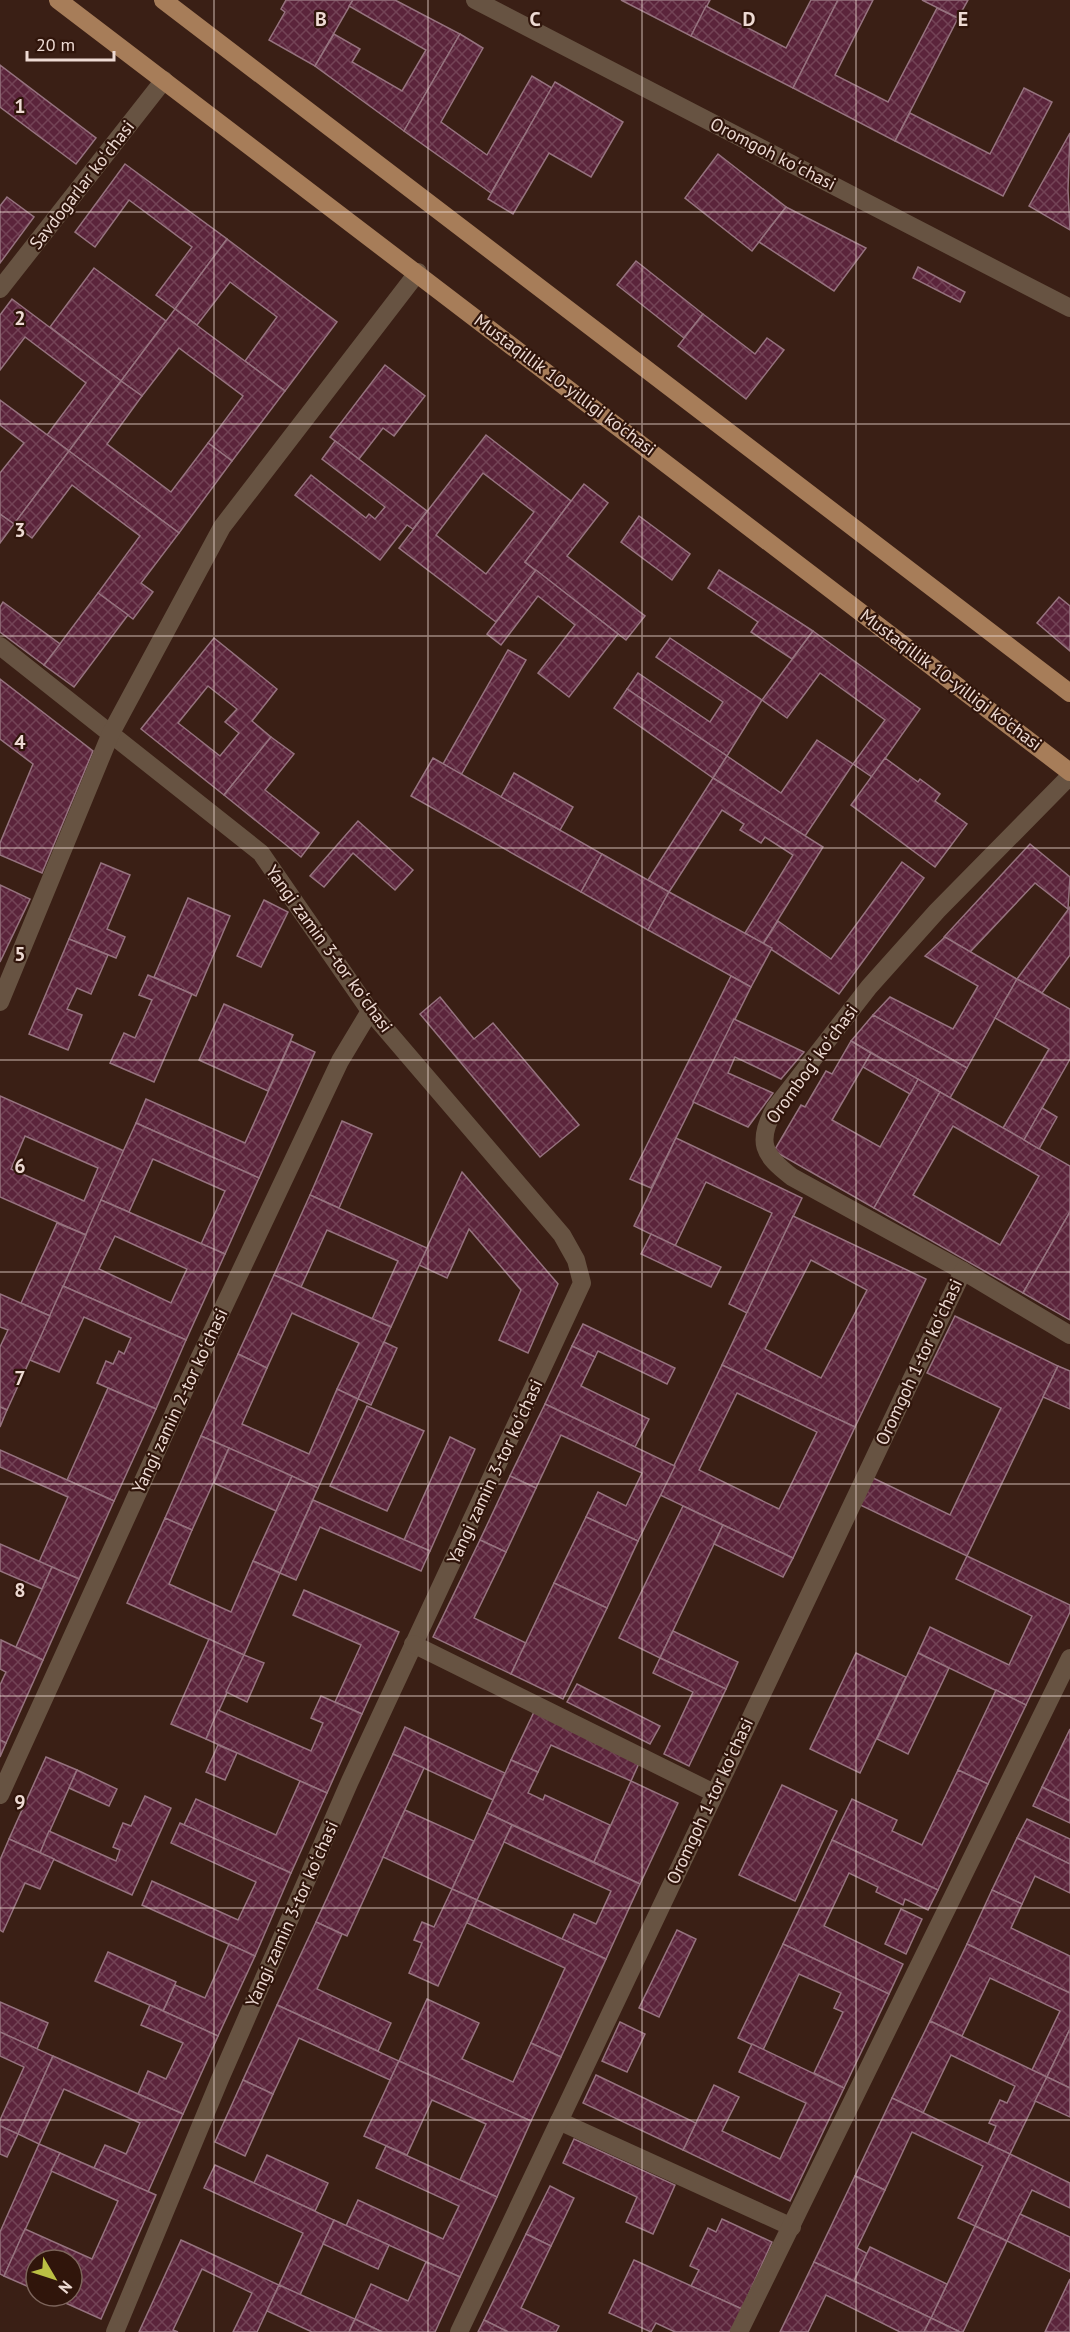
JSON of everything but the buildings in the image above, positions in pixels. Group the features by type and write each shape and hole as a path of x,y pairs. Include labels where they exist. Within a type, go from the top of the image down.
{"main road":[{"name":"Mustaqillik 10-yilligi ko'chasi","path":"58,0 418,272 1070,774"},
{"path":"163,0 1070,693"}],"street":[{"name":"Oromgoh koʻchasi","path":"475,0 1070,308"},
{"name":"Savdogarlar koʻchasi","path":"0,289 164,80"},
{"path":"2,994 111,733 222,527 418,272"},
{"path":"0,646 111,733"},
{"name":"Yangi zamin 3-tor koʻchasi","path":"111,733 261,853 370,1011 562,1235 576,1260 582,1283 413,1644 225,2068 115,2332"},
{"name":"Orombogʻ koʻchasi","path":"1070,774 937,911 869,987 775,1108 764,1127 764,1145 771,1161 792,1177 963,1271 1070,1335"},
{"name":"Yangi zamin 2-tor koʻchasi","path":"0,1795 200,1357 340,1062 370,1011"},
{"name":"Oromgoh 1-tor koʻchasi","path":"459,2332 963,1271"},
{"path":"413,1644 714,1793"},
{"path":"739,2332 1070,1658"},
{"path":"559,2121 792,2227"}]}
